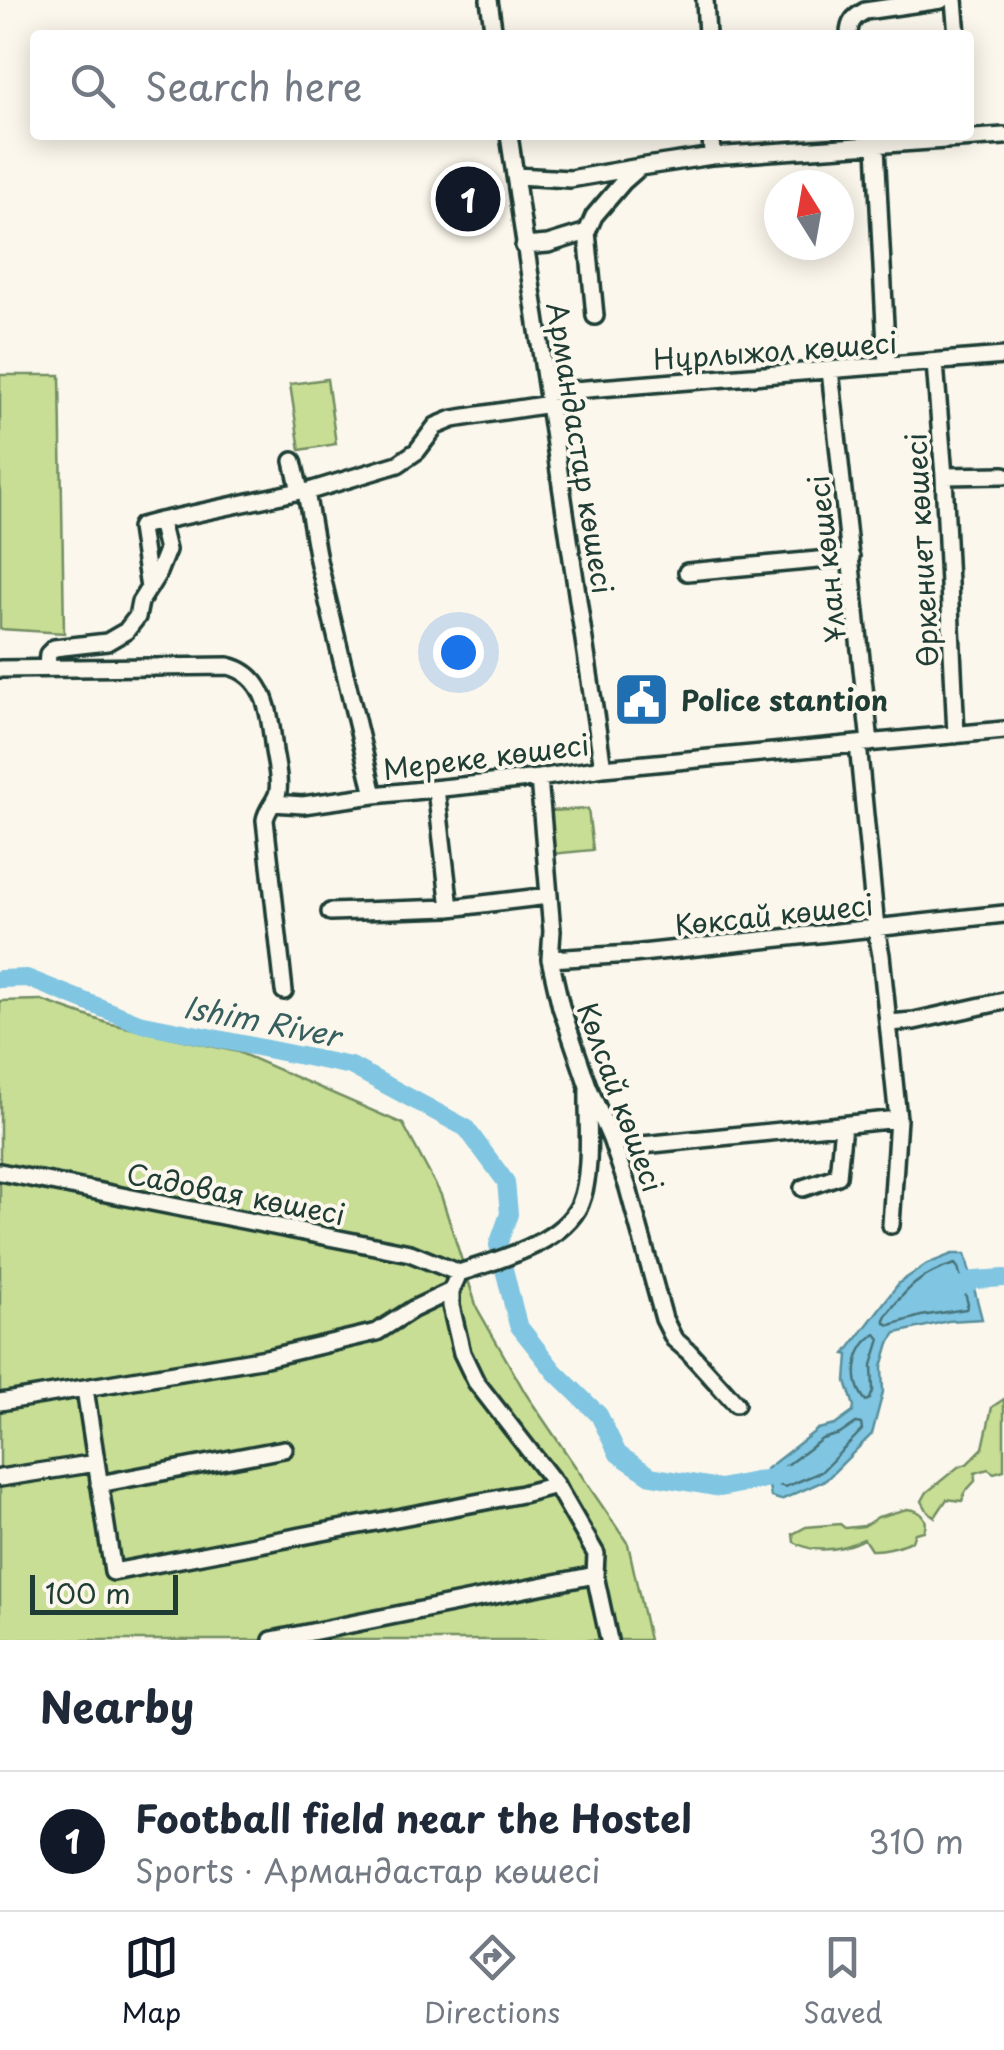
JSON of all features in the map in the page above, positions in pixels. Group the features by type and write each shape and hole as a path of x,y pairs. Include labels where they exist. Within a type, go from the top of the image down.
{"street":[{"path":"489,0 493,30"},
{"path":"706,0 707,30"},
{"path":"849,30 854,17 865,11 941,0"},
{"path":"954,0 957,30"},
{"path":"974,137 1004,136"},
{"name":"Армандастар көшесі","path":"510,140 603,768"},
{"path":"711,140 712,156"},
{"path":"516,176 570,179 712,156 852,141 876,147 938,140"},
{"path":"876,147 888,365"},
{"path":"594,316 587,232 594,216 640,167"},
{"path":"524,246 548,244 587,232"},
{"name":"Нұрлыжол көшесі","path":"160,521 303,492 398,464 417,450 436,426 550,398 1004,356"},
{"name":"Өркениет көшесі","path":"934,363 944,476 956,735"},
{"name":"Ұлан көшесі","path":"830,370 851,558 876,928 898,1119 891,1225"},
{"path":"294,460 374,794"},
{"path":"944,476 1004,475"},
{"path":"47,668 48,654 54,648 107,642 126,631 137,616 140,602 157,575 167,550 160,521 140,528 148,588"},
{"path":"688,572 851,558"},
{"path":"0,668 238,668 260,688 269,714 279,788 265,820 284,990"},
{"name":"Мереке көшесі","path":"273,803 302,806 603,768 1004,730"},
{"name":"Көлсай көшесі","path":"539,778 552,931 550,958 561,1008 611,1139 664,1319 674,1339 736,1404"},
{"path":"436,789 450,908"},
{"path":"330,912 450,908 548,896"},
{"name":"Көксай көшесі","path":"550,958 632,954 1004,914"},
{"path":"888,1023 1004,1001"},
{"path":"588,1086 586,1170 580,1204 565,1225 543,1240 459,1273 451,1291 451,1306 462,1353 476,1382 556,1485 596,1554 609,1640"},
{"path":"611,1139 653,1144 898,1119"},
{"path":"803,1188 838,1176 844,1125"},
{"name":"Садовая көшесі","path":"0,1172 410,1253 459,1273"},
{"path":"0,1402 266,1358 377,1332 451,1291"},
{"path":"85,1390 112,1572 556,1485"},
{"path":"99,1484 284,1449"},
{"path":"0,1478 96,1463"},
{"path":"272,1640 596,1574"}],"green space":[{"path":"476,167 488,225 458,230 447,173"},
{"path":"0,375 60,375 64,633 0,629"},
{"path":"327,379 336,444 300,450 290,384"},
{"path":"588,809 593,850 552,854 549,811"},
{"path":"41,1000 107,1023 238,1052 403,1124 441,1195 477,1308 526,1394 628,1544 649,1640 0,1640 0,1001"},
{"path":"1004,1399 1004,1470 975,1473 975,1481 962,1501 947,1499 935,1517 922,1501 927,1492 983,1448 992,1407"},
{"path":"907,1509 922,1515 926,1522 924,1531 897,1546 871,1550 864,1539 820,1550 794,1542 793,1534 806,1527 864,1526 878,1517"}],"water":[{"path":"952,1254 965,1254 982,1319 948,1321 896,1333 882,1367 883,1392 872,1434 826,1480 781,1500 771,1497 766,1469 818,1429 835,1425 853,1412 845,1354 899,1283 927,1264"}],"waterway":[{"name":"Ishim River","path":"0,979 27,978 139,1023 351,1066 466,1128 506,1182 509,1214 498,1245 518,1325 555,1372 599,1415 618,1454 651,1476 720,1488 790,1474"},
{"name":"Ishim River","path":"952,1291 975,1280 1004,1278"}],"place":[{"name":"Football field near the Hostel","path":"468,199"},
{"name":"Police stantion","path":"642,699"}]}
